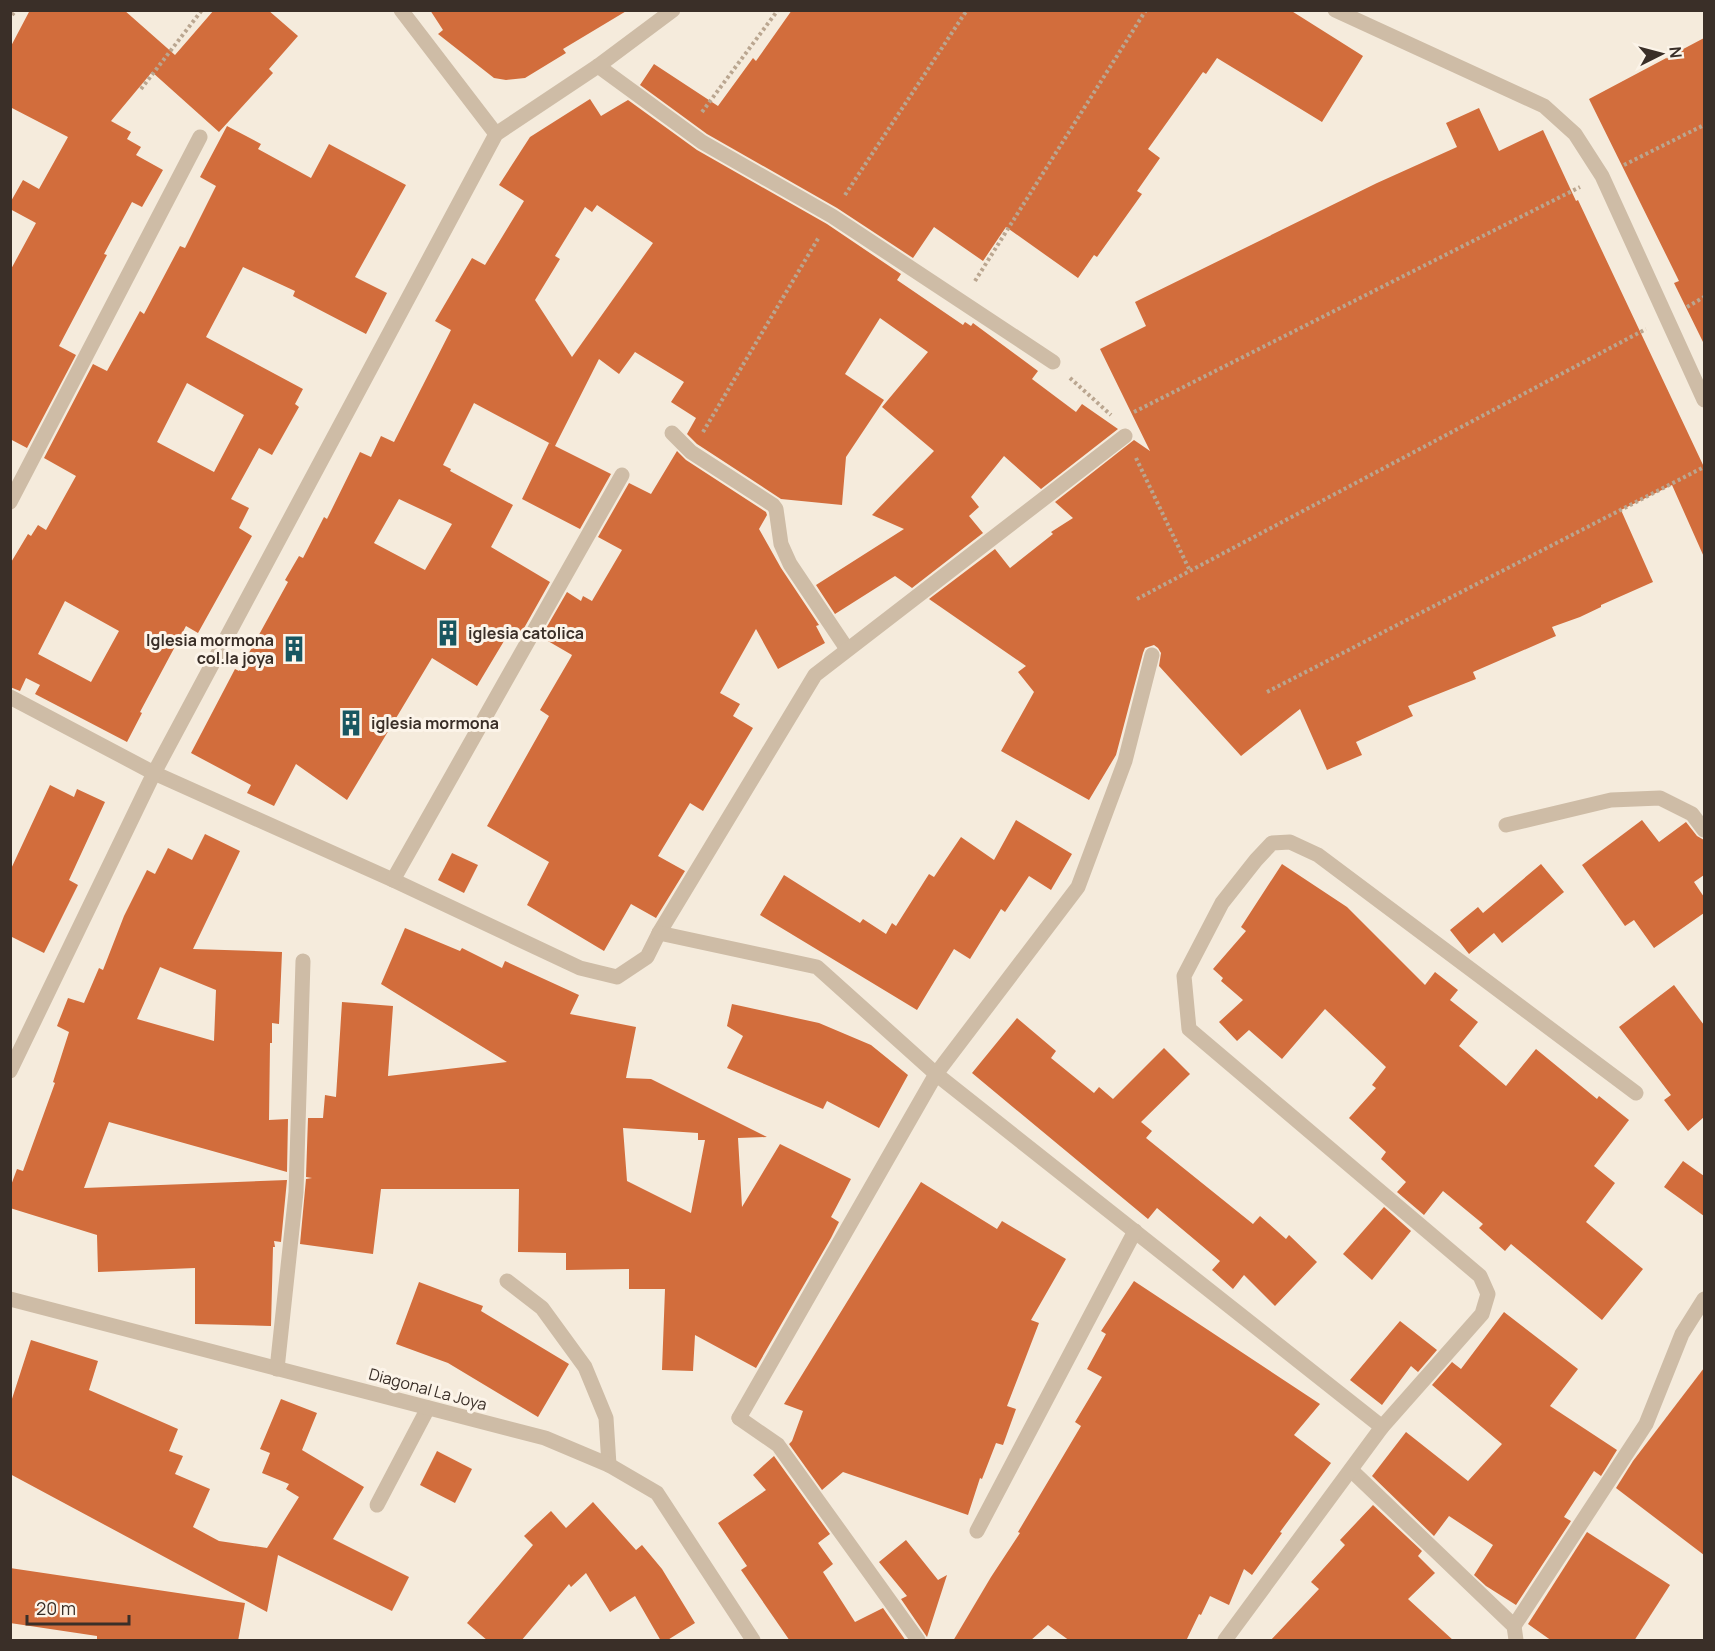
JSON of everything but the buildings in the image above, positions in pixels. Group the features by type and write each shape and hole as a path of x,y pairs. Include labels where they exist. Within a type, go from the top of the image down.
{"street":[{"path":"400,10 496,134"},
{"path":"10,1071 154,773 496,134 598,66 673,10"},
{"path":"1335,10 1544,106 1575,134 1602,176 1704,400"},
{"path":"598,66 702,142 832,216 1053,362"},
{"path":"10,502 200,137"},
{"path":"672,433 691,452 773,505 776,509 781,544 790,564 847,649"},
{"path":"10,697 154,773 393,880 580,968 616,977 647,957 659,933 815,675 1125,436"},
{"path":"393,880 621,475"},
{"path":"918,1641 778,1445 739,1418 936,1074 1078,887 1125,761 1152,655"},
{"path":"1506,825 1611,800 1660,798 1692,814 1704,830"},
{"path":"1225,1641 1382,1427 1482,1314 1488,1294 1480,1276 1188,1029 1184,976 1222,903 1272,843 1290,842 1318,855 1636,1093"},
{"path":"659,933 817,967 936,1074 1382,1427"},
{"path":"278,1369 296,1192 303,961"},
{"path":"977,1531 1135,1232"},
{"path":"507,1281 542,1308 585,1367 606,1418 609,1465"},
{"name":"Diagonal La Joya","path":"10,1299 545,1438 609,1465 657,1493 753,1641"},
{"path":"1351,1470 1515,1633 1646,1424 1682,1334 1704,1299"},
{"path":"377,1505 428,1408"}],"path":[{"path":"141,89 202,10"},
{"path":"687,132 778,10"},
{"path":"691,452 832,216 967,10"},
{"path":"962,302 1146,10"},
{"path":"1128,416 1704,125"},
{"path":"1137,598 1704,297"},
{"path":"1268,692 1704,467"}],"place":[{"name":"iglesia catolica","path":"448,633"},
{"name":"Iglesia mormona col.la joya","path":"294,649"},
{"name":"iglesia mormona","path":"351,723"}]}
